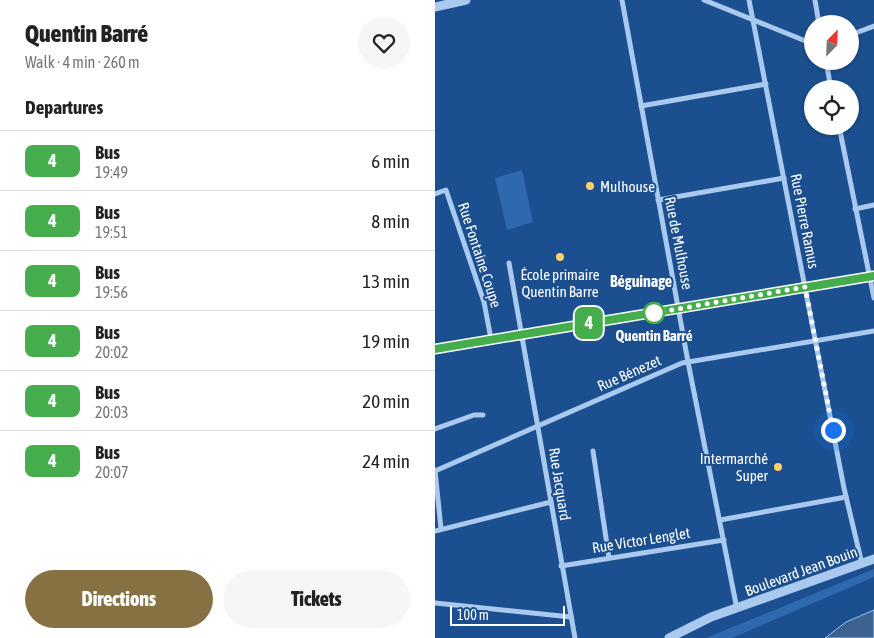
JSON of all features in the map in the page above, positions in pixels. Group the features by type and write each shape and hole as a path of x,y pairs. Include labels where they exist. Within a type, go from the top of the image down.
{"street":[{"path":"435,7 466,0"},
{"name":"Rue de Mulhouse","path":"621,0 688,362 738,609"},
{"path":"704,0 804,40"},
{"name":"Rue Pierre Ramus","path":"749,0 846,497 862,564"},
{"path":"815,0 818,15"},
{"path":"859,32 874,26"},
{"path":"641,106 766,84"},
{"path":"841,135 855,209 872,277 874,298"},
{"path":"658,200 784,178"},
{"name":"Rue Fontaine Coupe","path":"435,194 446,190 484,302 491,339"},
{"path":"855,209 874,205"},
{"name":"Rue Jacquard","path":"509,264 523,334 561,566 575,638"},
{"path":"435,349 872,277"},
{"name":"Rue Bénezet","path":"435,470 682,363 874,331"},
{"path":"435,429 473,415 483,414"},
{"path":"593,451 609,558"},
{"path":"435,470 441,529"},
{"path":"720,520 846,497"},
{"path":"435,530 551,502"},
{"name":"Rue Victor Lenglet","path":"561,566 724,540"},
{"name":"Boulevard Jean Bouin","path":"669,638 711,617 738,609 874,559"},
{"path":"435,603 571,617"}],"shaded area":[{"path":"522,170 533,222 507,230 495,178"},
{"path":"874,569 874,577 732,638 706,638"},
{"path":"874,610 874,638 825,638 846,622"}],"bus line":[{"name":"4","path":"435,349 874,276"}],"place":[{"name":"Mulhouse","path":"590,186"},
{"name":"École primaire Quentin Barre","path":"560,257"},
{"name":"Quentin Barré","path":"654,313"},
{"name":"Intermarché Super","path":"778,467"}],"district":[{"name":"Béguinage","path":"641,281"}],"route":[{"path":"654,313 805,287 833,430"}]}
